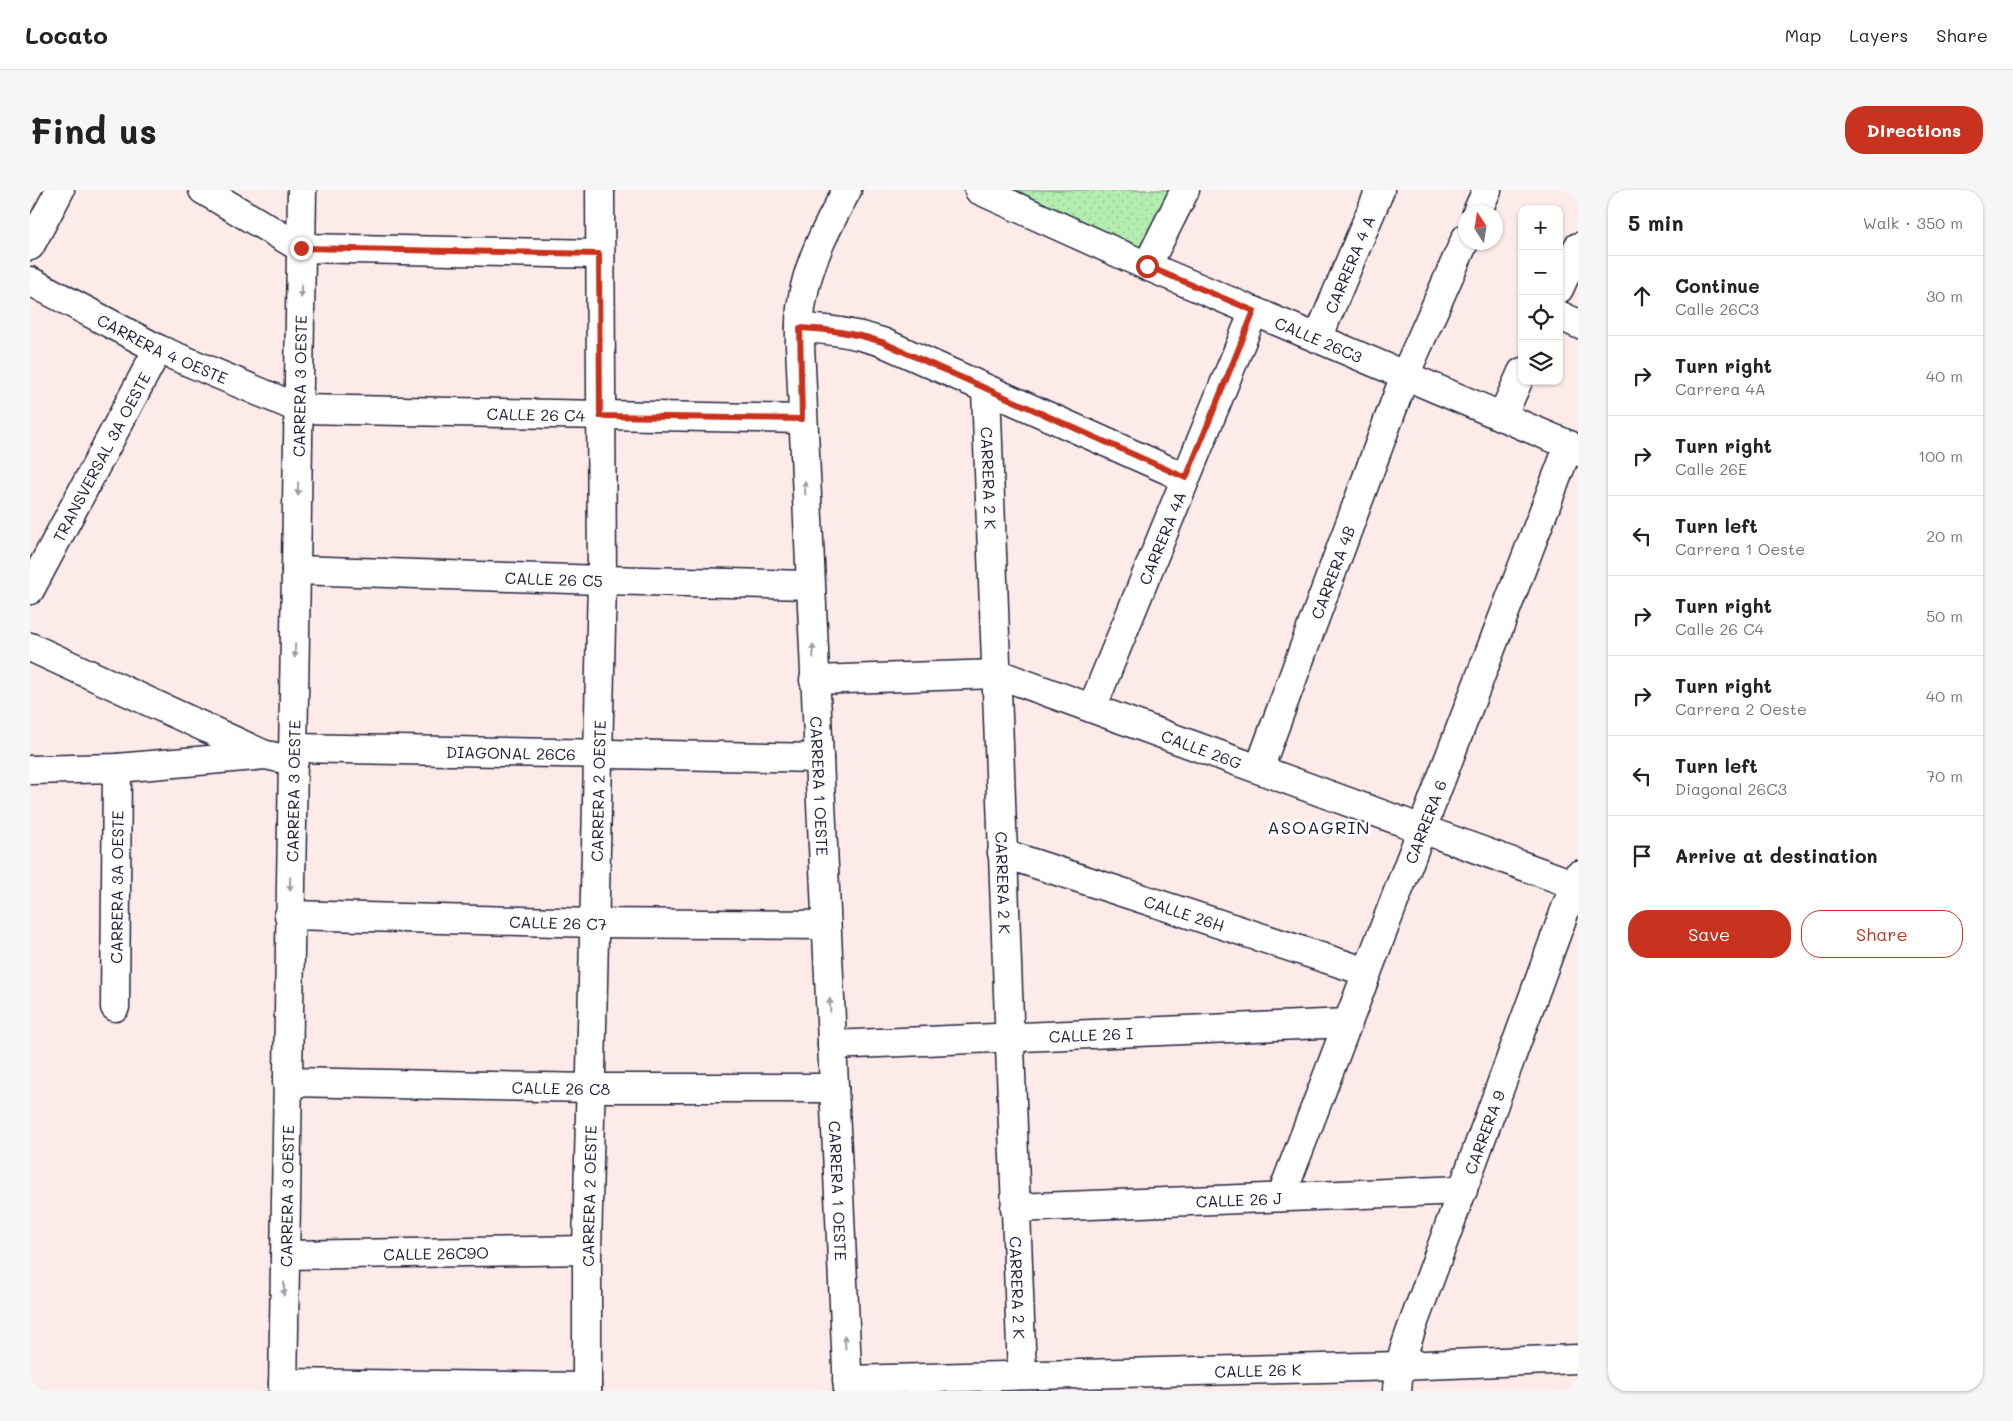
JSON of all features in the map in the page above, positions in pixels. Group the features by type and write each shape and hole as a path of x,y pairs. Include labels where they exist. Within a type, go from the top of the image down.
{"street":[{"path":"30,246 60,190"},
{"path":"203,190 301,248 599,254"},
{"name":"CARRERA 3 OESTE","path":"283,1387 302,190"},
{"name":"CARRERA 2 OESTE","path":"587,1389 588,1250 602,580 600,190"},
{"name":"CARRERA 1 OESTE","path":"847,190 810,267 801,303 800,328 802,419 847,1386"},
{"name":"CALLE 26C3","path":"979,190 1147,266 1502,416 1573,448"},
{"path":"1147,266 1185,190"},
{"name":"CARRERA 4 A","path":"1318,338 1380,190"},
{"path":"1480,205 1487,190"},
{"path":"1563,280 1578,248"},
{"name":"CARRERA 4B","path":"1259,769 1405,375 1461,250"},
{"name":"CARRERA 4 OESTE","path":"30,281 158,349 300,409"},
{"name":"CARRERA 4A","path":"1092,708 1254,311"},
{"path":"1563,317 1578,324"},
{"path":"800,328 858,334 882,342 1186,478"},
{"name":"TRANSVERSAL 3A OESTE","path":"30,590 158,349"},
{"path":"1502,416 1518,381"},
{"name":"CARRERA 2 K","path":"986,389 998,674 1008,1038 1022,1375"},
{"name":"CALLE 26 C4","path":"300,409 802,419"},
{"name":"CARRERA 6","path":"1281,1197 1422,828 1573,448"},
{"name":"CALLE 26 C5","path":"296,570 810,585"},
{"name":"DIAGONAL 26C6","path":"30,648 266,755"},
{"name":"CALLE 26G","path":"814,680 998,674 1422,828 1577,882"},
{"name":"DIAGONAL 26C6","path":"30,770 117,768 293,754 598,753 819,758"},
{"name":"CARRERA 3A OESTE","path":"115,1007 117,768"},
{"name":"CALLE 26H","path":"1002,853 1367,972"},
{"name":"CARRERA 9","path":"1398,1378 1463,1190 1577,882"},
{"name":"CALLE 26 C7","path":"289,915 826,925"},
{"name":"CALLE 26 I","path":"832,1045 1348,1023"},
{"name":"CALLE 26 C8","path":"287,1082 592,1088 834,1088"},
{"name":"CALLE 26 J","path":"1015,1208 1463,1190"},
{"name":"CALLE 26C9O","path":"285,1255 588,1250"},
{"name":"CALLE 26 K","path":"847,1386 1022,1375 1067,1383 1398,1378 1578,1357"},
{"path":"283,1387 587,1389"}],"green space":[{"path":"1001,190 1174,190 1141,256"}],"district":[{"name":"ASOAGRIN","path":"1319,827"}],"route":[{"path":"301,248 599,254 600,416 802,419 800,328 833,330 858,334 882,342 1186,478 1254,311 1147,266"}]}
